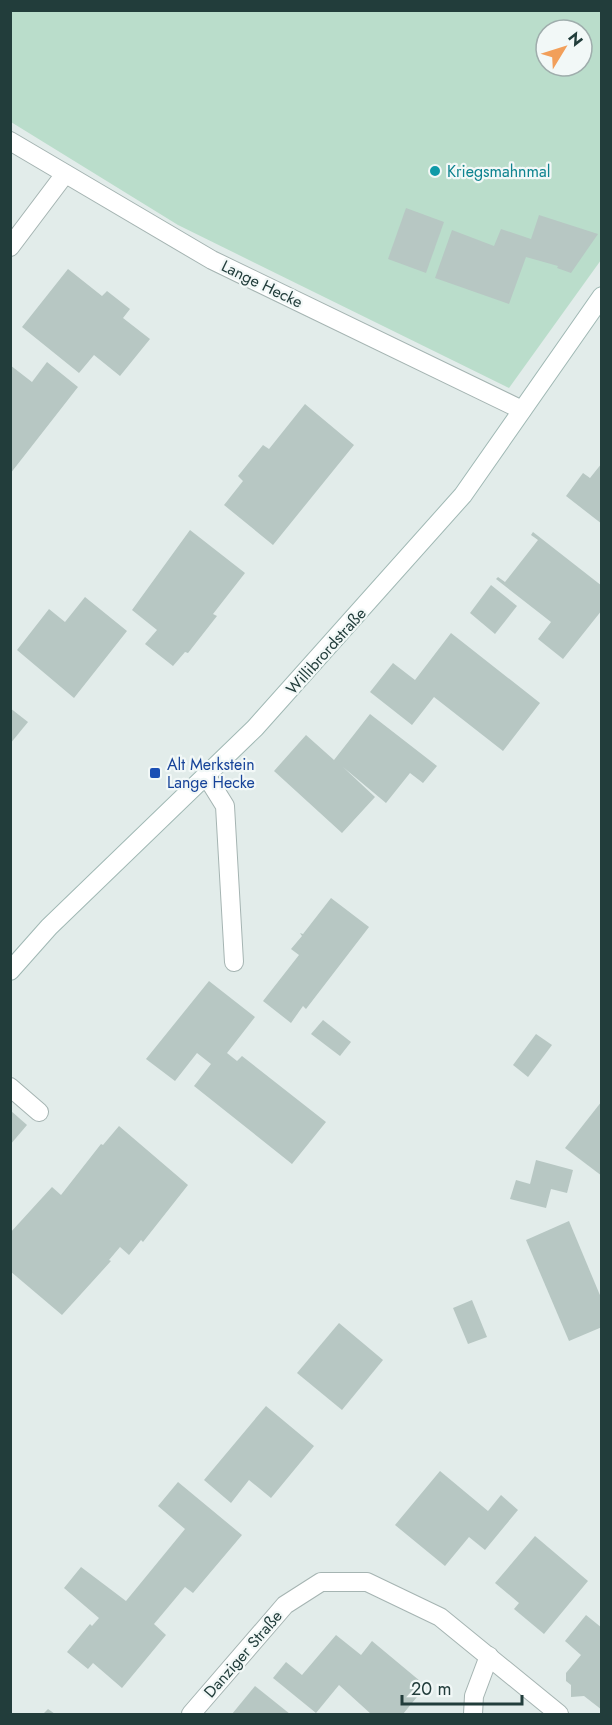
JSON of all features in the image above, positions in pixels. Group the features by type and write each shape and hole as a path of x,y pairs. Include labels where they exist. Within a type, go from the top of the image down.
{"street":[{"name":"Lange Hecke","path":"10,141 212,260 522,410"},
{"path":"10,247 66,174"},
{"name":"Willibrordstraße","path":"10,971 49,927 207,777 340,636 463,495 602,296"},
{"path":"207,777 225,806 234,962"},
{"path":"10,1087 39,1112"},
{"name":"Danziger Straße","path":"190,1714 285,1605 321,1582 367,1582 440,1617 559,1714"},
{"path":"473,1714 474,1696 489,1656"}],"green space":[{"path":"10,11 601,11 601,260 509,388 178,225 11,122"}],"building":[{"path":"406,208 444,222 426,273 388,259"},
{"path":"539,215 598,234 571,273 557,268 558,266 526,257 509,304 435,278 452,230 494,246 501,229 531,239"},
{"path":"68,269 102,296 107,291 130,309 123,318 150,339 120,376 94,355 79,373 22,327"},
{"path":"47,362 78,387 10,474 10,365 32,382"},
{"path":"305,404 354,445 273,545 224,505 243,481 238,476 263,445 269,449"},
{"path":"602,463 602,524 566,496 583,473 590,478"},
{"path":"190,530 245,573 213,614 217,616 188,653 185,652 173,666 145,644 157,630 132,610"},
{"path":"533,532 602,586 602,610 563,659 538,639 551,622 496,579 498,577 505,582 538,540 531,535"},
{"path":"491,585 517,606 495,634 470,613"},
{"path":"85,597 127,631 74,698 17,650 49,609 65,622"},
{"path":"451,633 540,703 503,751 434,697 412,725 370,692 393,663 415,680"},
{"path":"10,708 28,722 10,744"},
{"path":"370,714 437,766 423,783 410,773 386,803 343,767 375,797 342,833 274,771 306,735 334,760"},
{"path":"331,898 369,927 306,1009 303,1006 291,1023 263,1001 299,955 291,949 302,936 300,933 303,934"},
{"path":"209,981 255,1017 227,1053 237,1061 242,1056 326,1122 292,1164 194,1086 211,1064 197,1053 175,1081 146,1059"},
{"path":"323,1020 351,1042 340,1056 311,1034"},
{"path":"536,1034 552,1045 528,1077 513,1065"},
{"path":"602,1101 602,1176 565,1148"},
{"path":"10,1110 27,1125 10,1145"},
{"path":"119,1126 188,1185 143,1242 141,1240 129,1255 120,1247 109,1260 111,1261 62,1315 10,1271 10,1233 52,1187 61,1195 101,1144 103,1145"},
{"path":"536,1160 573,1170 567,1193 551,1189 546,1208 510,1199 516,1180 530,1184"},
{"path":"569,1221 602,1300 602,1327 569,1341 526,1240"},
{"path":"472,1300 487,1337 468,1344 453,1308"},
{"path":"339,1323 383,1360 342,1410 297,1373"},
{"path":"266,1406 314,1446 271,1498 249,1480 231,1503 204,1480"},
{"path":"440,1471 488,1511 501,1495 518,1510 485,1550 469,1537 445,1566 395,1525"},
{"path":"178,1482 242,1535 193,1593 185,1587 154,1624 166,1635 122,1688 93,1663 88,1669 67,1652 90,1624 92,1626 99,1618 64,1588 81,1567 126,1601 185,1529 158,1506"},
{"path":"535,1536 588,1581 544,1634 514,1609 519,1603 495,1583"},
{"path":"586,1615 602,1628 602,1710 584,1696 571,1697 571,1685 566,1681 566,1673 581,1655 565,1641"},
{"path":"336,1635 361,1655 372,1641 426,1686 403,1714 371,1714 339,1685 316,1713 273,1678 286,1662 302,1675"},
{"path":"255,1686 290,1714 232,1714"},
{"path":"48,1709 55,1714 43,1714"}],"place":[{"name":"Kriegsmahnmal","path":"435,171"},
{"name":"Alt Merkstein Lange Hecke","path":"155,773"}]}
